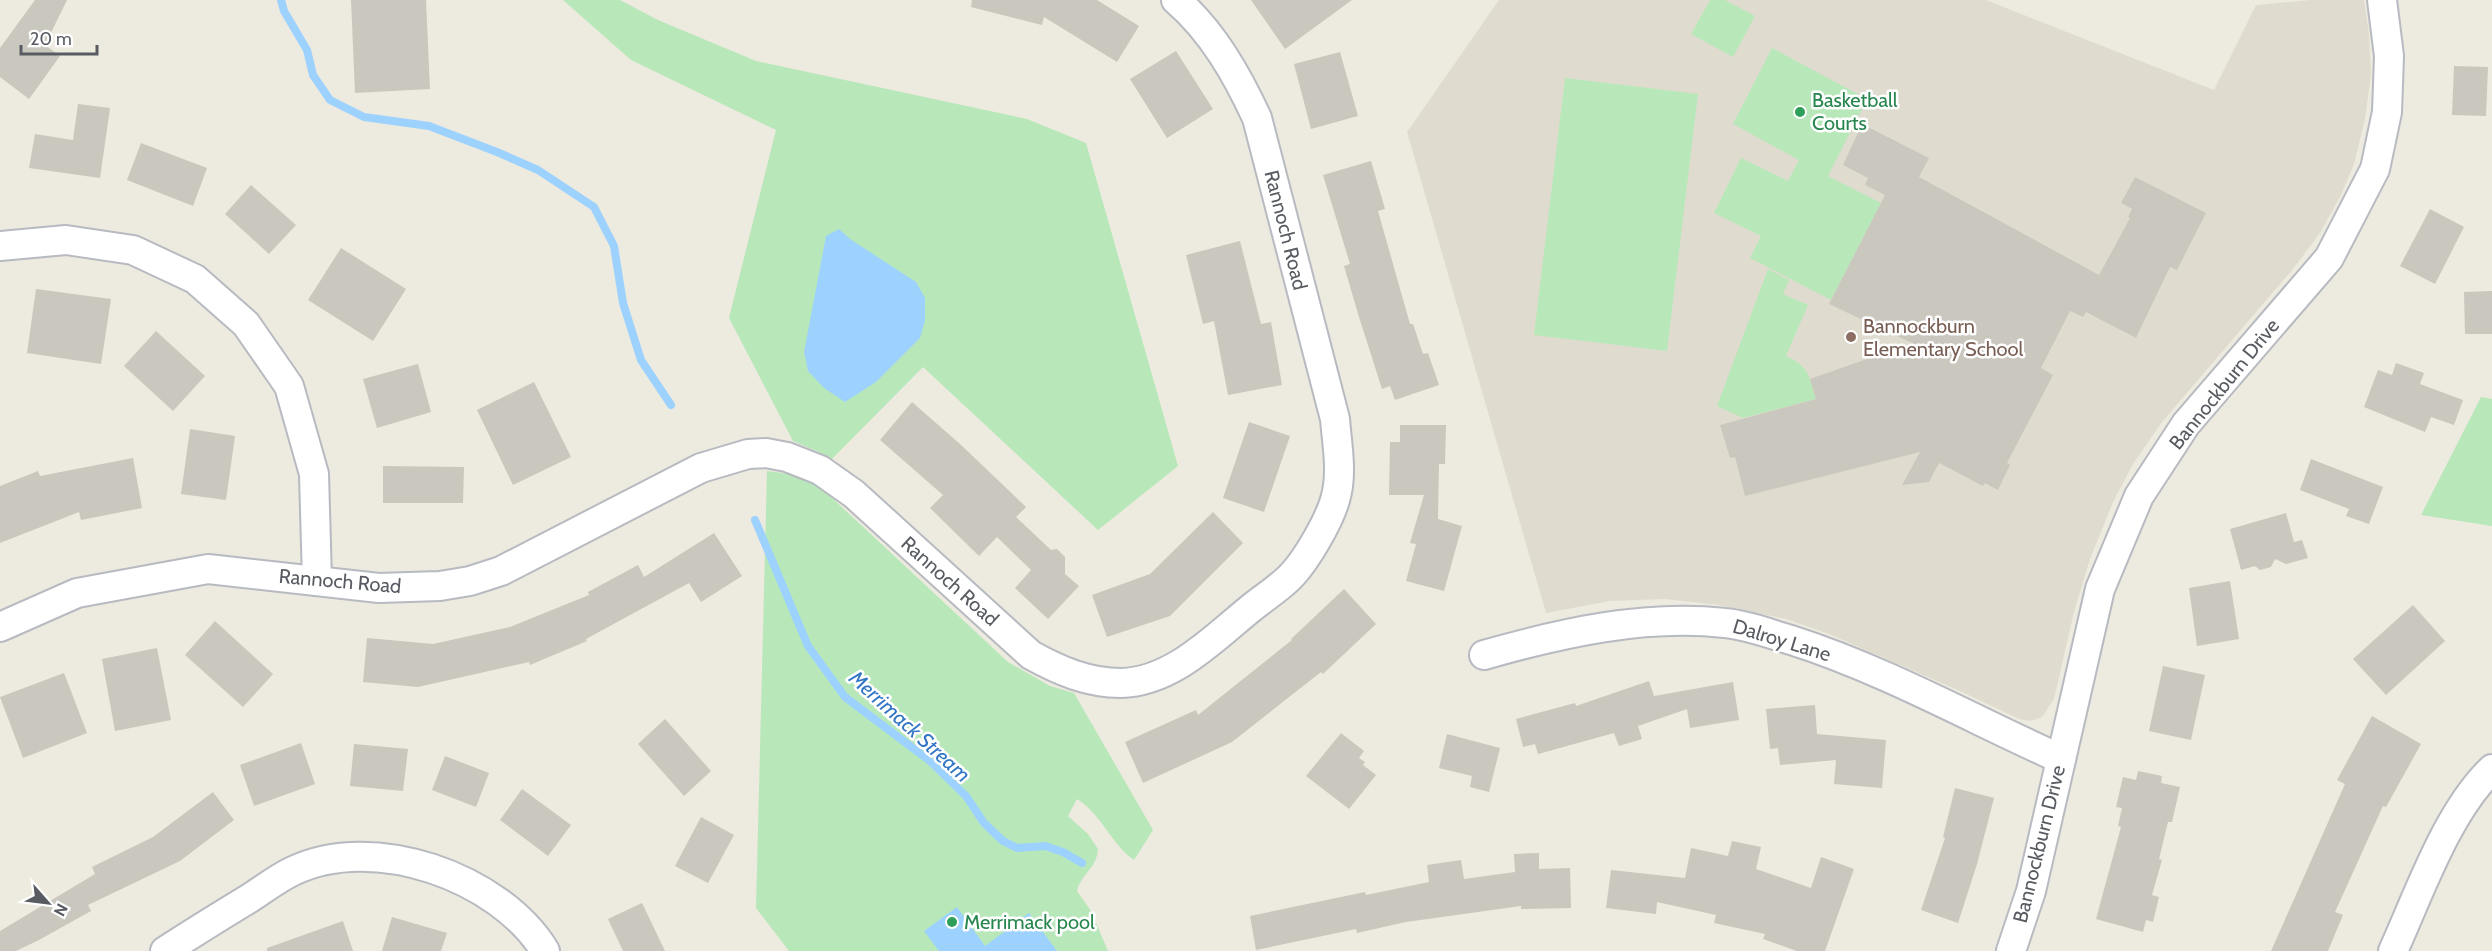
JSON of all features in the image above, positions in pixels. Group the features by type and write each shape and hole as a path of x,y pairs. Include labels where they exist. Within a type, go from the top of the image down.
{"street":[{"name":"Rannoch Road","path":"0,627 77,593 208,569 379,588 440,586 470,581 501,571 701,468 748,453 766,453 787,457 820,470 854,494 1031,655 1052,666 1073,676 1123,683 1150,677 1184,662 1292,576 1313,546 1335,501 1339,464 1335,419 1257,118 1242,85 1221,51 1191,13 1176,0"},
{"name":"Bannockburn Drive","path":"2011,951 2031,891 2100,589 2139,496 2186,424 2329,258 2375,169 2387,101 2389,56 2382,0"},
{"path":"0,246 66,240 134,250 195,279 246,324 289,387 314,474 317,581"},
{"name":"Dalroy Lane","path":"1484,655 1534,640 1634,623 1692,620 1747,626 1828,652 2061,759"},
{"path":"2393,951 2450,826 2480,780 2492,769"},
{"path":"165,951 294,870 329,861 369,856 426,867 472,886 502,904 531,931 545,951"}],"shaded area":[{"name":"Bannockburn Elementary School","path":"1499,0 1986,0 2214,90 2256,5 2311,0 2364,0 2369,34 2371,75 2365,119 2354,164 2341,195 2320,233 2293,269 2162,422 2133,464 2113,502 2090,559 2074,612 2054,699 2042,717 2031,721 2019,719 1829,634 1786,619 1719,605 1665,599 1610,601 1546,613 1407,132"}],"green space":[{"path":"563,0 620,0 658,20 756,61 1027,119 1086,143 1178,466 1098,530 923,367 831,460 793,441 729,318 776,130 631,60"},
{"path":"1710,0 1725,0 1755,16 1733,57 1691,34"},
{"path":"1772,48 1867,99 1828,176 1881,203 1831,300 1750,258 1761,236 1714,213 1741,158 1788,181 1799,160 1733,124"},
{"path":"1565,78 1698,94 1667,351 1534,335"},
{"path":"1768,269 1789,280 1783,294 1808,305 1786,356 1804,368 1816,399 1743,418 1717,406"},
{"path":"2481,397 2492,399 2492,526 2421,515"},
{"path":"767,471 799,475 816,483 1008,662 1050,686 1074,693 1153,830 1134,860 1119,846 1094,813 1077,799 1068,816 1088,834 1098,849 1095,861 1077,891 1091,911 1108,951 789,951 756,908"}],"water":[{"path":"839,229 850,239 916,282 925,298 925,320 920,338 876,382 845,402 824,388 808,371 804,352 826,236"},
{"name":"Merrimack pool","path":"957,907 985,946 1029,913 1057,951 939,951 924,931"}],"building":[{"path":"35,0 67,0 45,45 60,56 29,99 0,77 0,48"},
{"path":"351,0 426,0 430,89 355,93"},
{"path":"972,0 1097,0 1139,26 1117,62 1044,17 1042,25 971,7"},
{"path":"1251,0 1352,0 1285,49"},
{"path":"1176,51 1213,109 1167,138 1130,79"},
{"path":"1340,52 1358,116 1311,129 1294,64"},
{"path":"2454,66 2488,67 2486,116 2452,115"},
{"path":"78,104 110,108 100,178 29,168 35,134 73,140"},
{"path":"1862,124 1929,158 1919,177 2099,275 2130,218 2128,217 2132,209 2121,203 2135,177 2206,213 2177,270 2170,267 2136,338 2086,312 2083,317 2070,311 2041,368 2053,375 2007,463 2010,465 1998,490 1985,483 1983,486 1939,463 1929,482 1902,485 1920,452 1745,496 1735,457 1730,458 1720,425 1816,399 1810,379 1912,343 1829,304 1885,195 1865,185 1868,178 1843,165"},
{"path":"141,143 207,168 193,206 127,180"},
{"path":"1371,161 1385,209 1378,211 1410,324 1413,324 1423,354 1428,353 1439,385 1395,400 1390,386 1382,389 1344,266 1350,264 1323,175"},
{"path":"251,185 296,225 269,254 225,214"},
{"path":"2430,209 2464,227 2435,284 2400,266"},
{"path":"1240,241 1261,324 1271,322 1282,385 1228,395 1214,321 1203,324 1186,255"},
{"path":"341,248 406,289 373,341 308,300"},
{"path":"36,289 111,299 101,364 27,353"},
{"path":"2492,291 2492,334 2465,334 2464,292"},
{"path":"156,331 205,376 173,411 124,366"},
{"path":"2396,363 2424,373 2420,384 2463,400 2454,425 2431,417 2425,432 2364,407 2378,370 2392,375"},
{"path":"418,364 431,412 377,428 363,379"},
{"path":"534,382 571,457 513,485 477,410"},
{"path":"912,402 1026,507 1016,517 1051,550 1057,549 1065,557 1065,574 1079,586 1048,619 1015,588 1031,570 997,537 979,556 930,508 943,495 880,440"},
{"path":"1249,422 1290,436 1264,512 1223,498"},
{"path":"1400,425 1446,425 1445,464 1439,464 1438,519 1462,526 1444,591 1406,581 1416,544 1410,543 1424,495 1389,495 1390,442 1400,442"},
{"path":"190,429 235,436 226,500 181,494"},
{"path":"133,458 142,508 81,520 79,512 0,543 0,486 38,471 40,476"},
{"path":"2311,459 2383,487 2369,524 2346,516 2349,509 2300,490"},
{"path":"383,466 464,467 463,503 383,503"},
{"path":"1213,512 1243,543 1170,616 1107,637 1092,595 1150,574"},
{"path":"2286,513 2294,542 2302,540 2308,558 2286,564 2275,559 2271,567 2260,570 2255,566 2241,570 2230,529"},
{"path":"714,533 742,576 701,602 689,583 586,639 587,641 530,665 529,662 418,687 363,682 367,638 433,644 510,627 589,595 588,592 638,565 644,577"},
{"path":"2230,581 2239,639 2197,646 2189,588"},
{"path":"1344,589 1376,624 1323,674 1321,672 1232,742 1143,783 1125,742 1196,710 1198,715 1292,640"},
{"path":"2413,605 2445,641 2386,695 2353,659"},
{"path":"215,621 273,674 243,707 185,655"},
{"path":"157,648 171,720 115,731 102,659"},
{"path":"2163,666 2205,675 2191,740 2149,731"},
{"path":"64,673 87,733 23,758 0,697"},
{"path":"1649,681 1654,696 1733,682 1739,720 1690,728 1687,709 1638,726 1642,739 1619,746 1614,733 1538,754 1535,744 1523,747 1516,719 1575,703 1576,706"},
{"path":"1815,705 1817,734 1886,740 1882,788 1834,784 1836,760 1780,765 1778,748 1770,749 1766,709"},
{"path":"2372,716 2421,744 2386,807 2383,806 2335,912 2343,915 2328,951 2271,951 2345,784 2337,780"},
{"path":"665,719 711,771 684,796 638,744"},
{"path":"1341,733 1364,751 1359,758 1365,762 1363,765 1376,775 1349,809 1306,776"},
{"path":"1447,734 1500,748 1489,792 1470,787 1472,776 1439,768"},
{"path":"301,743 315,784 254,806 240,765"},
{"path":"354,744 408,749 403,791 350,786"},
{"path":"445,756 489,773 476,807 432,790"},
{"path":"2138,771 2162,776 2161,783 2180,787 2172,822 2168,822 2159,859 2162,860 2152,895 2159,897 2153,922 2146,920 2143,932 2096,919 2121,827 2118,826 2122,808 2116,807 2123,777 2136,780"},
{"path":"1955,788 1994,798 1977,864 1958,923 1921,910 1945,838 1943,837"},
{"path":"522,789 571,825 548,856 500,820"},
{"path":"213,792 234,820 180,861 88,905 91,911 39,940 16,951 0,951 0,931 95,874 92,867 153,837"},
{"path":"701,817 734,835 708,883 675,866"},
{"path":"1732,841 1761,847 1756,869 1811,888 1821,857 1854,869 1825,951 1797,951 1763,939 1765,934 1714,923 1716,915 1657,902 1656,914 1606,908 1611,870 1685,878 1691,848 1728,856"},
{"path":"1539,853 1539,869 1570,868 1571,908 1521,909 1521,906 1406,922 1357,933 1356,929 1256,950 1250,916 1365,892 1366,895 1429,882 1427,865 1461,860 1464,879 1515,872 1514,854"},
{"path":"642,903 665,951 623,951 608,919"},
{"path":"392,917 447,933 441,951 382,951"},
{"path":"343,921 353,951 267,951 267,948"}],"waterway":[{"name":"Merrimack Stream","path":"281,0 284,11 307,50 313,75 330,100 364,117 429,126 497,152 538,170 594,207 614,246 623,303 641,360 671,405"},
{"name":"Merrimack Stream","path":"755,520 808,646 845,697 930,761 966,796 984,823 1003,841 1017,848 1045,846 1063,852 1082,863"}],"place":[{"name":"Basketball Courts","path":"1800,112"},
{"name":"Bannockburn Elementary School","path":"1851,337"},
{"name":"Merrimack pool","path":"952,922"}]}
